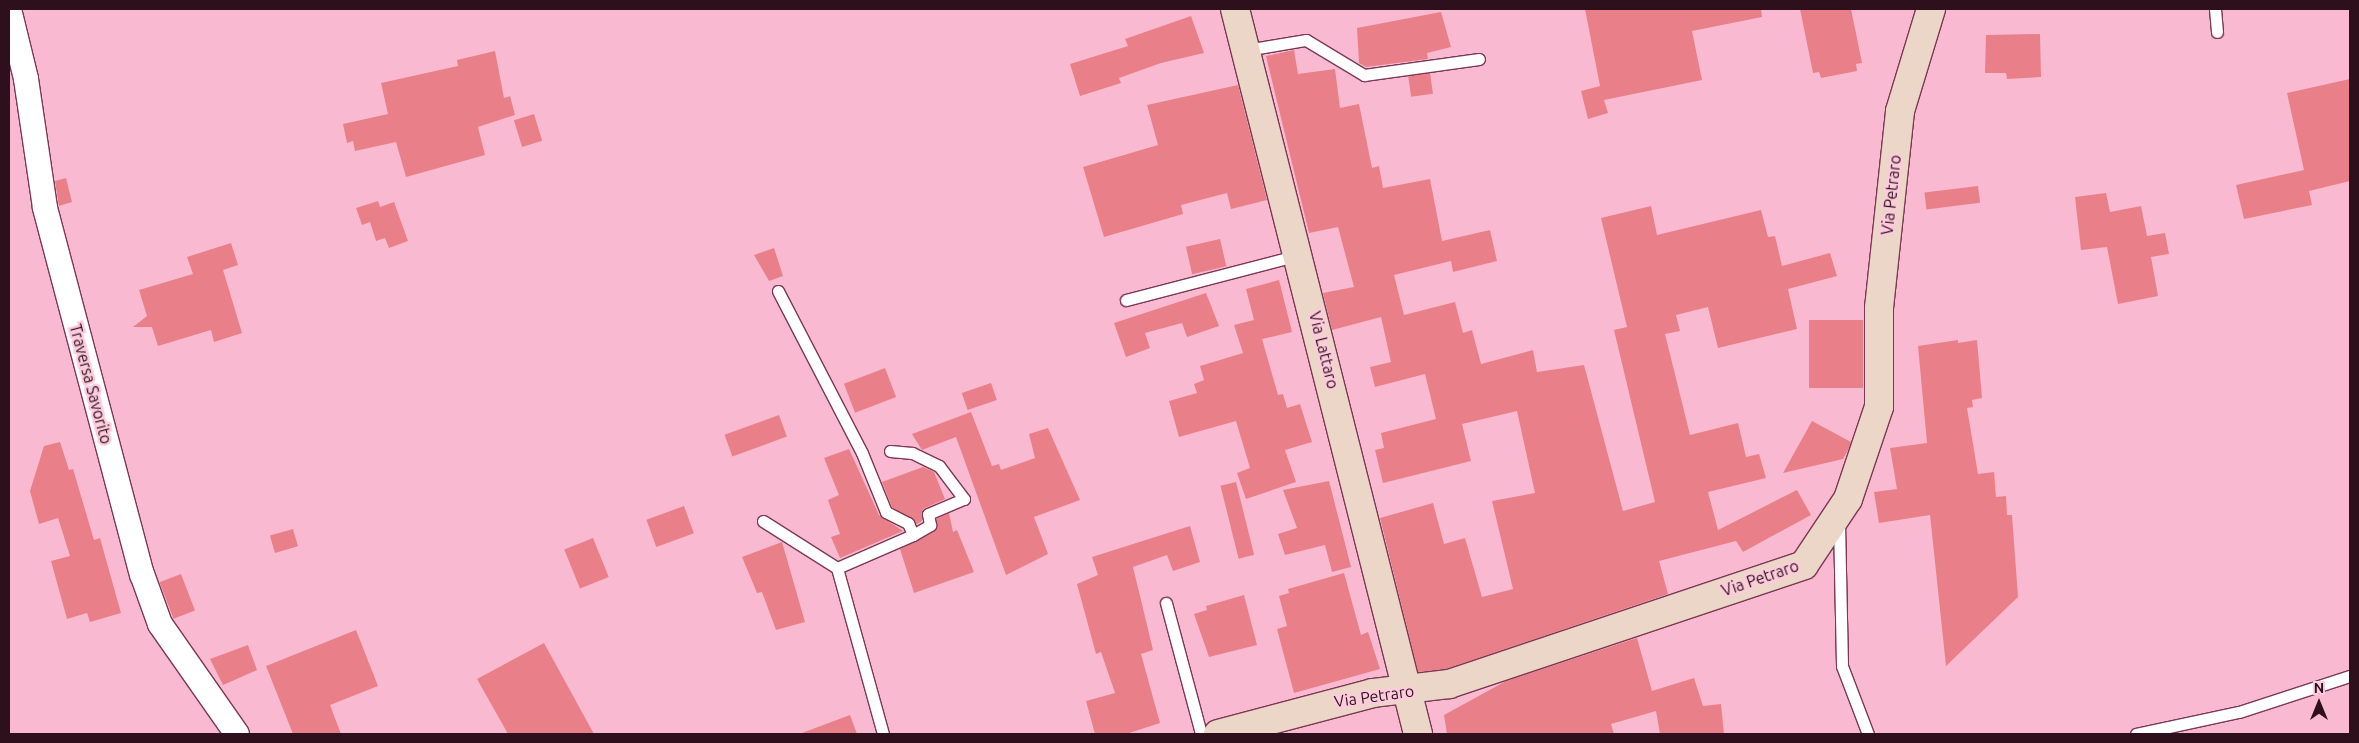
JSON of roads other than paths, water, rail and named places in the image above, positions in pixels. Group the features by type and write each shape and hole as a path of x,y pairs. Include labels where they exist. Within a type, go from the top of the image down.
{"street":[{"name":"Traversa Savorito","path":"9,9 26,79 44,208 142,574 160,624 237,734"},
{"name":"Via Lattaro","path":"1236,9 1410,692 1418,734"},
{"name":"Via Petraro","path":"1218,734 1321,704 1373,693 1410,692 1449,684 1804,564 1848,499 1879,407 1879,308 1900,111 1931,9"}],"lane":[{"path":"2215,9 2217,32"},
{"path":"1246,50 1306,40 1364,75 1479,59"},
{"path":"1126,300 1300,255"},
{"path":"778,291 862,453 886,512 908,522 913,535"},
{"path":"837,568 913,535 930,525 928,514 964,499 939,466 912,454 890,451"},
{"path":"1839,513 1842,666 1868,734"},
{"path":"763,521 837,568 883,734"},
{"path":"1166,603 1201,734"},
{"path":"2136,734 2239,712 2350,676"}]}
